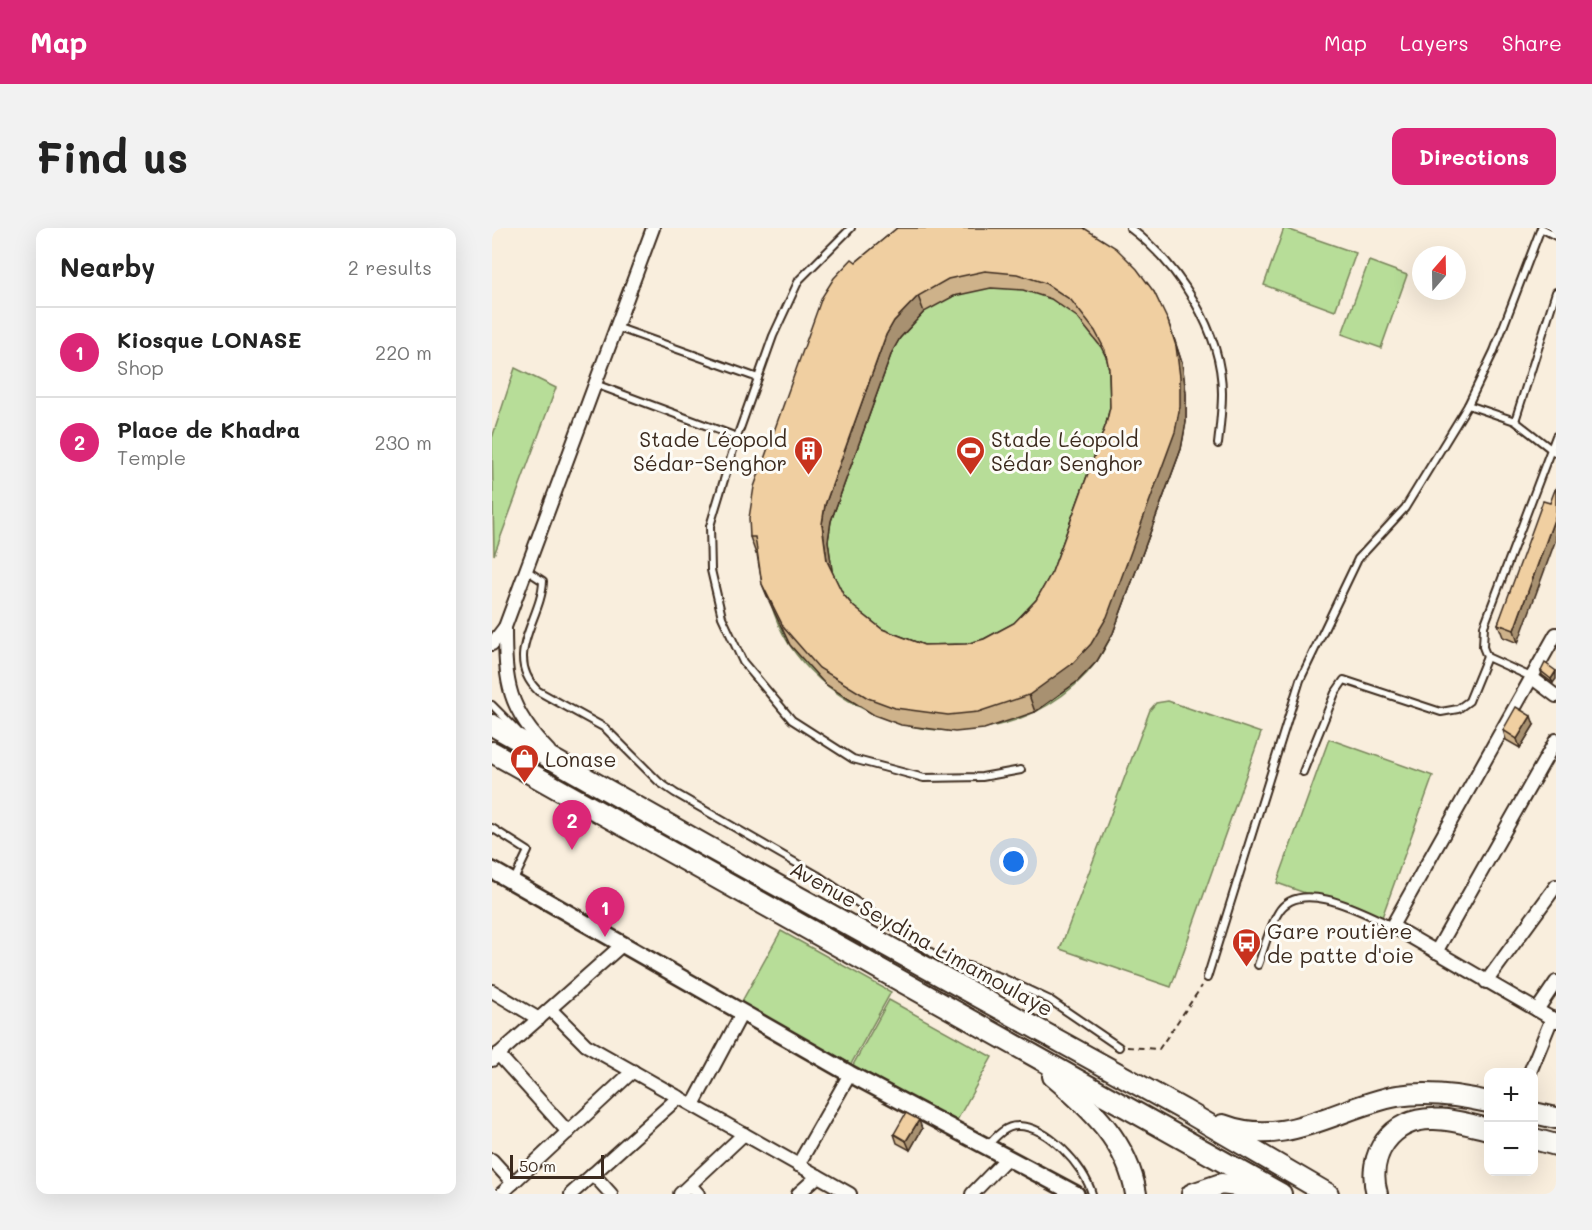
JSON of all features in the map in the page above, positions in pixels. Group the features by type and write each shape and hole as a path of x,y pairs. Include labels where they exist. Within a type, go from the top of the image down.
{"highway":[{"name":"Avenue Seydina Limamoulaye","path":"492,725 716,852 1184,1110 1328,1194"},
{"path":"492,752 1278,1193"},
{"path":"1013,1044 1067,1088 1109,1130 1123,1152 1134,1177 1136,1194"},
{"path":"1184,1110 1244,1132 1262,1133 1301,1128 1397,1096 1445,1094 1484,1101"},
{"path":"1538,1114 1556,1118"},
{"path":"1377,1194 1373,1168 1378,1152 1386,1138 1398,1129 1412,1122 1431,1118 1484,1128"},
{"path":"1538,1140 1556,1144"},
{"path":"1192,1194 1221,1184 1278,1193"}],"street":[{"path":"492,644 505,627 653,228"},
{"path":"505,627 505,668 516,710 561,763"},
{"path":"1532,1068 1554,1020 1392,926 1556,634"},
{"path":"1531,677 1556,696"},
{"path":"1436,952 1556,740"},
{"path":"492,870 850,1074 1076,1194"},
{"path":"1486,982 1556,886"},
{"path":"568,1132 495,1057 622,945"},
{"path":"1538,1010 1556,982"},
{"path":"492,991 539,1019"},
{"path":"550,1009 586,1045 850,1194"},
{"path":"693,1105 742,1013"},
{"path":"503,1193 633,1071"},
{"path":"798,1165 850,1074"},
{"path":"571,1194 679,1097"},
{"path":"680,1194 694,1190 744,1134"},
{"path":"972,1194 1007,1158"},
{"path":"492,1160 513,1183"},
{"path":"593,1174 611,1194"},
{"path":"798,1194 818,1176"}],"lane":[{"path":"851,228 799,280 773,336 737,438 710,526 711,570 722,617 743,662 792,720 853,759 924,778 982,777 1021,770"},
{"path":"1130,228 1149,242 1181,279 1211,334 1222,391 1218,444"},
{"path":"1207,978 1300,680 1358,559 1405,508 1468,405 1494,351 1541,228 1556,236"},
{"path":"1515,421 1556,292"},
{"path":"616,327 758,378"},
{"path":"595,384 737,438"},
{"path":"1468,405 1515,421 1554,451"},
{"path":"1303,772 1335,693 1344,680 1441,712 1458,709 1469,701 1486,657 1483,647 1484,626 1554,451 1556,436"},
{"path":"525,569 543,581 528,628 523,653 523,663 530,683 538,691 605,728 659,782 675,793 817,875 935,956 1001,977 1050,1000 1119,1047"},
{"path":"1486,657 1531,677"},
{"path":"492,705 537,749"},
{"path":"492,828 528,851 513,882"},
{"path":"1258,965 1278,911 1291,901 1311,897 1344,904 1392,926"},
{"path":"987,1147 1004,1129 1017,1126 1034,1130 1080,1166 1092,1194"}],"path":[{"path":"1119,1047 1158,1049 1207,978"}],"green space":[{"path":"1284,228 1356,253 1335,311 1264,285"},
{"name":"Stade Léopold Sédar Senghor","path":"882,260 1160,309 1174,343 1183,377 1185,412 1181,449 1113,633 1103,651 1074,686 1048,705 1018,719 987,728 954,731 922,728 890,720 860,707 839,694 803,663 789,644 770,600 760,554 756,554 755,535"},
{"path":"1369,261 1407,275 1381,348 1342,334"},
{"path":"515,368 556,388 494,555 492,438"},
{"path":"1168,701 1261,733 1171,987 1060,949 1150,710 1156,703"},
{"path":"1329,739 1433,776 1381,920 1277,883"},
{"path":"781,931 891,992 851,1064 741,1003"},
{"path":"889,1000 992,1057 956,1122 853,1065"}],"building":[{"name":"Stade Léopold Sédar-Senghor","path":"897,228 1084,228 1116,248 1137,269 1154,292 1168,321 1176,346 1180,377 1180,406 1175,432 1107,617 1091,644 1072,664 1029,695 978,712 948,715 895,708 868,698 819,668 784,628 762,584 755,537 750,537 749,518 754,487 822,297 834,278 852,259 856,262","holes":["985,271 1017,274 1045,283 1071,300 1095,331 1105,350 1109,369 1110,407 1106,424 1052,572 1036,600 1014,623 984,639 966,644 924,645 882,629 854,607 843,594 827,561 822,524 825,505 886,335 894,321 918,296 948,279"]},
{"path":"1556,487 1556,514 1514,630 1498,624 1543,501 1550,503"},
{"path":"1545,663 1556,671 1551,679 1541,671"},
{"path":"1516,707 1531,716 1517,739 1503,730"},
{"path":"906,1113 919,1120 906,1141 894,1134"}],"place":[{"name":"Stade Léopold Sédar-Senghor","path":"808,476"},
{"name":"Stade Léopold Sédar Senghor","path":"970,476"},
{"name":"Lonase","path":"524,784"},
{"name":"Place de Khadra","path":"572,850"},
{"name":"Kiosque LONASE","path":"605,937"},
{"name":"Gare routière de patte d'oie","path":"1246,968"}]}
